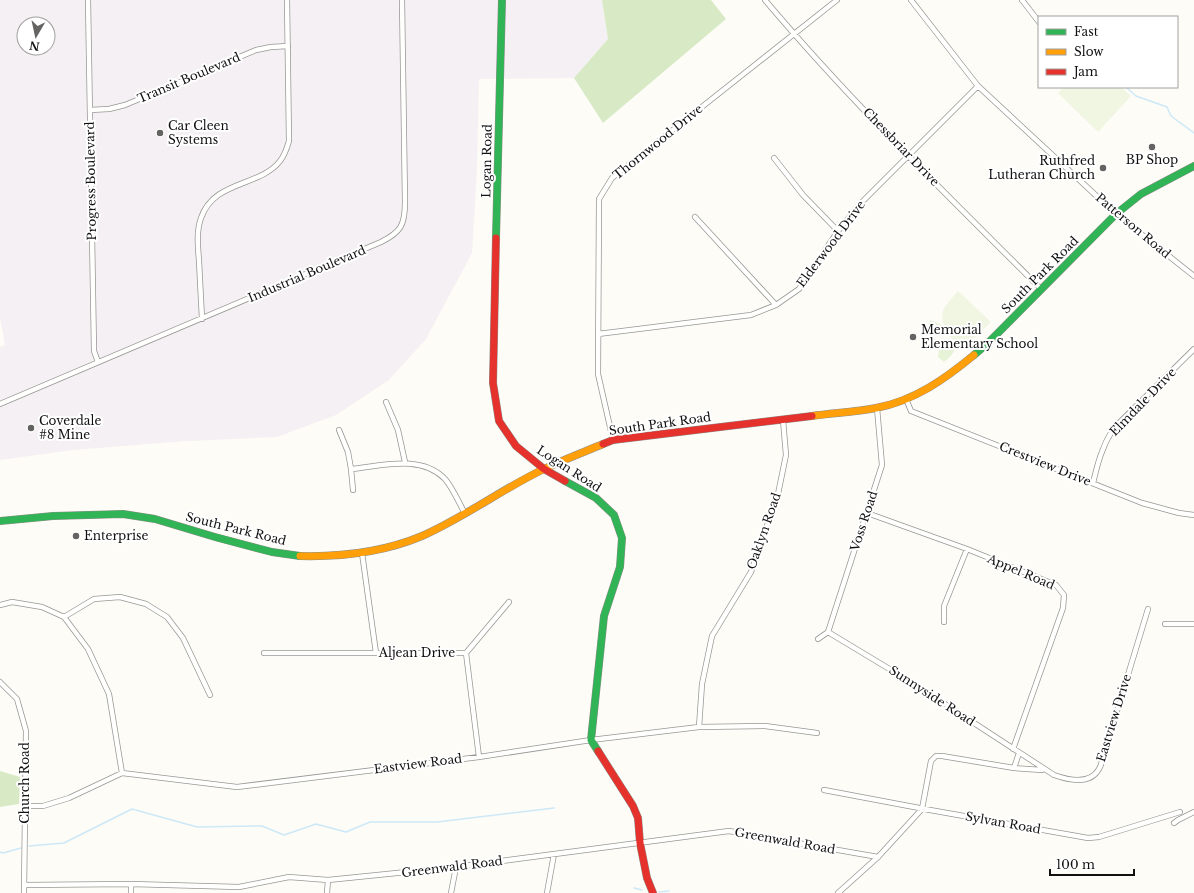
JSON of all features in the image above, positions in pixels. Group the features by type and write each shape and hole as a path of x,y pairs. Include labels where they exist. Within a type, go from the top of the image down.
{"main road":[{"name":"Logan Road","path":"502,0 493,383 499,421 516,446 544,469 596,498 614,515 622,538 620,567 604,616 591,740"},
{"name":"South Park Road","path":"0,521 53,516 123,514 155,519 272,552 301,556 362,553 421,536 465,514 544,469 613,440 877,408 906,399 930,388 950,375 986,344 1116,214 1141,194 1154,186 1171,176 1194,166"},
{"path":"591,740 633,806 638,818 640,843 647,878 652,893"}],"street":[{"name":"Progress Boulevard","path":"88,0 94,351 98,362"},
{"path":"202,319 198,238 198,227 201,217 212,200 226,190 271,170 286,152 289,141 287,0"},
{"name":"Industrial Boulevard","path":"0,404 381,242 396,233 402,226 405,218 402,0"},
{"name":"Chessbriar Drive","path":"765,0 794,34 909,156 1041,289"},
{"name":"Thornwood Drive","path":"613,440 598,374 599,199 612,178 837,0"},
{"name":"Patterson Road","path":"911,0 978,86 1116,214 1194,276"},
{"path":"1022,0 1038,21"},
{"name":"Transit Boulevard","path":"90,110 109,109 125,105 256,50 271,46 288,46"},
{"name":"Elderwood Drive","path":"598,334 751,315 776,305 799,289 838,231 862,202 978,86"},
{"path":"774,158 803,195 838,231"},
{"path":"695,217 776,305"},
{"name":"Elmdale Drive","path":"1093,483 1099,457 1105,442 1113,429 1194,349"},
{"name":"Crestview Drive","path":"906,399 911,411 1142,503 1179,513 1194,515"},
{"path":"386,402 398,430 405,462"},
{"name":"Voss Road","path":"828,632 882,465 877,408"},
{"name":"Oaklyn Road","path":"699,727 702,684 712,636 751,572 778,494 786,455 783,420"},
{"path":"339,430 348,452 353,490"},
{"path":"351,469 405,462 428,467 445,479 465,514"},
{"name":"Appel Road","path":"867,513 967,549 1056,585 1064,595 1063,608 1012,749"},
{"path":"944,622 944,606 967,549"},
{"path":"362,553 376,653"},
{"path":"64,617 94,600 120,597 146,604 167,617 183,638 210,695"},
{"path":"0,605 12,602 42,607 64,617 88,649 109,694 122,773 69,798 43,806 25,806"},
{"path":"466,653 510,602"},
{"name":"Eastview Drive","path":"1044,770 1065,779 1075,780 1091,777 1098,770 1148,609"},
{"path":"1165,624 1194,624"},
{"path":"818,639 828,632"},
{"name":"Sunnyside Road","path":"828,632 911,682 1044,770"},
{"name":"Aljean Drive","path":"264,653 466,653 478,757"},
{"name":"Church Road","path":"0,682 17,699 26,731 24,893"},
{"name":"Eastview Road","path":"122,773 237,786 478,757 591,740 699,727 765,726 817,733"},
{"path":"1014,768 1019,753"},
{"path":"838,893 878,856 922,809 931,761 936,756 1014,768 1044,770"},
{"name":"Sylvan Road","path":"824,790 922,809 1074,836 1093,838 1180,812"},
{"path":"1174,823 1194,812"},
{"name":"Greenwald Road","path":"24,885 131,884 239,887 289,877 328,880 456,867 729,831 878,856"},
{"path":"547,893 554,854"},
{"path":"451,893 456,867"},
{"path":"327,893 328,880"},
{"path":"131,884 131,893"},
{"path":"239,887 239,893"}],"shaded area":[{"path":"0,0 602,0 608,39 574,78 479,79 477,168 472,253 426,339 389,380 336,415 277,437 187,441 73,450 0,460 0,347 5,345 0,317"}],"green space":[{"path":"602,0 711,0 726,19 603,123 574,78 608,39"},
{"path":"1063,88 1122,88 1131,96 1098,132 1058,93"},
{"path":"958,291 991,322 962,349 947,332 942,317 945,306"},
{"path":"930,320 947,327 945,333 934,329 928,342 921,340"},
{"path":"932,340 943,342 950,341 956,344 953,352 944,362 938,357 939,350 934,348"},
{"path":"0,771 20,777 19,804 0,807"}],"waterway":[{"path":"1127,88 1136,96 1167,107 1171,116 1194,133"},
{"path":"29,846 64,843 132,809 197,827 262,826 284,835 316,824 346,832 370,822 437,822 554,808"},
{"path":"0,852 3,853 21,848"},
{"path":"634,888 642,890"},
{"path":"659,892 669,891"}],"traffic: fast":[{"path":"496,238 502,0"},
{"path":"974,355 987,344 1116,214 1141,194 1194,166"},
{"path":"565,481 596,498 614,515 622,538 620,567 604,616 591,740 598,751"},
{"path":"0,521 53,516 123,514 155,519 272,552 300,556"}],"traffic: slow":[{"path":"812,416 860,411 890,405 928,388 974,355"},
{"path":"300,556 331,556 378,550 422,536 528,477 603,444"}],"traffic: jam":[{"path":"496,238 493,383 499,421 516,446 544,469 565,481"},
{"path":"603,444 613,440 812,416"},
{"path":"598,751 633,806 638,818 640,843 647,878 653,893"}],"place":[{"name":"Car Cleen Systems","path":"160,133"},
{"name":"BP Shop","path":"1152,147"},
{"name":"Ruthfred Lutheran Church","path":"1103,168"},
{"name":"Memorial Elementary School","path":"913,337"},
{"name":"Coverdale #8 Mine","path":"31,428"},
{"name":"Enterprise","path":"76,536"}]}
